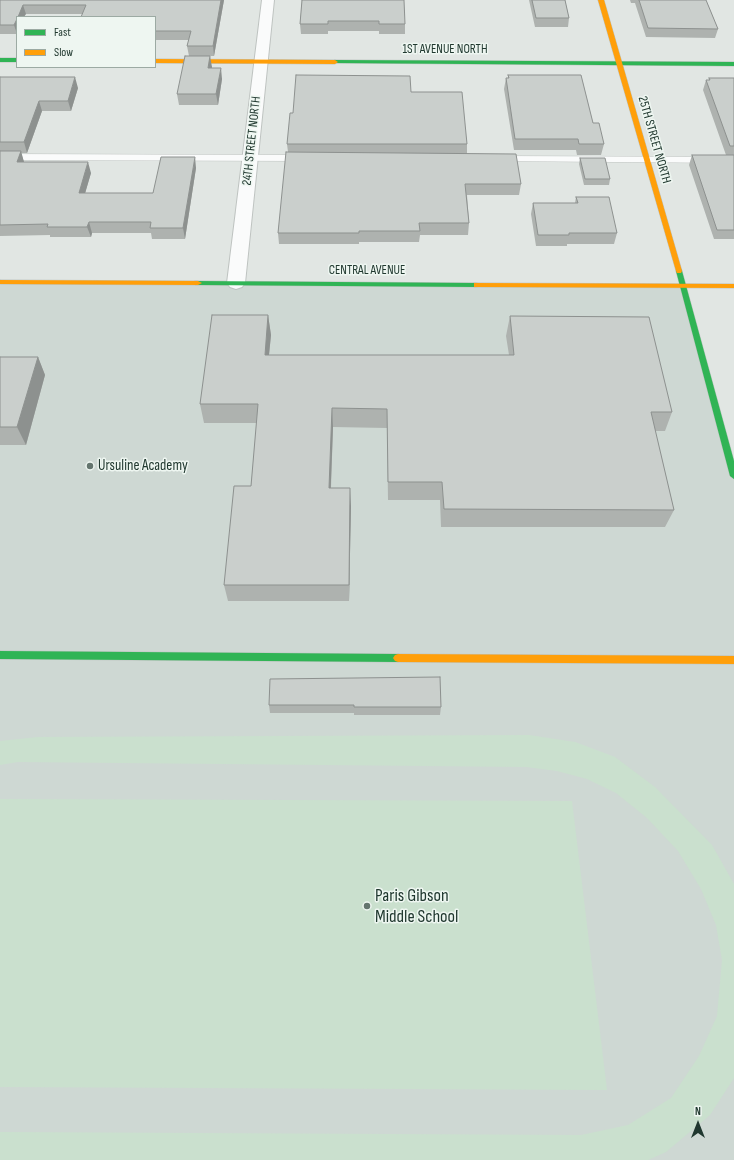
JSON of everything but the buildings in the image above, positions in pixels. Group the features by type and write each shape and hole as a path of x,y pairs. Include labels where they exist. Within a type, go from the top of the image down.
{"street":[{"name":"24TH STREET NORTH","path":"236,283 268,0"},
{"name":"25TH STREET NORTH","path":"601,0 618,64 730,446 734,476"},
{"path":"0,60 16,60"},
{"name":"1ST AVENUE NORTH","path":"156,61 734,64"},
{"name":"CENTRAL AVENUE","path":"0,282 734,286"},
{"path":"0,655 734,660"}],"lane":[{"path":"0,157 313,158"},
{"path":"488,159 734,160"}],"shaded area":[{"name":"Paris Gibson Middle School","path":"0,282 683,286 734,475 734,1160 0,1160"}],"green space":[{"path":"529,735 575,742 615,757 655,787 712,845 734,884 734,1078 710,1115 666,1152 648,1160 0,1160 0,1132 581,1135 628,1125 671,1098 699,1056 717,1016 722,960 716,925 701,889 678,851 647,818 616,793 587,779 557,771 526,767 18,762 0,765 0,741 38,737"},
{"path":"0,799 572,801 607,1090 0,1087"}],"traffic: fast":[{"path":"0,60 16,60"},
{"path":"335,62 734,64"},
{"path":"679,271 734,476"},
{"path":"198,283 477,285"},
{"path":"0,655 398,658"}],"traffic: slow":[{"path":"601,0 679,271"},
{"path":"156,61 335,62"},
{"path":"0,282 198,283"},
{"path":"477,285 734,286"},
{"path":"398,658 734,660"}],"place":[{"name":"Ursuline Academy","path":"90,466"},
{"name":"Paris Gibson Middle School","path":"367,906"}]}
